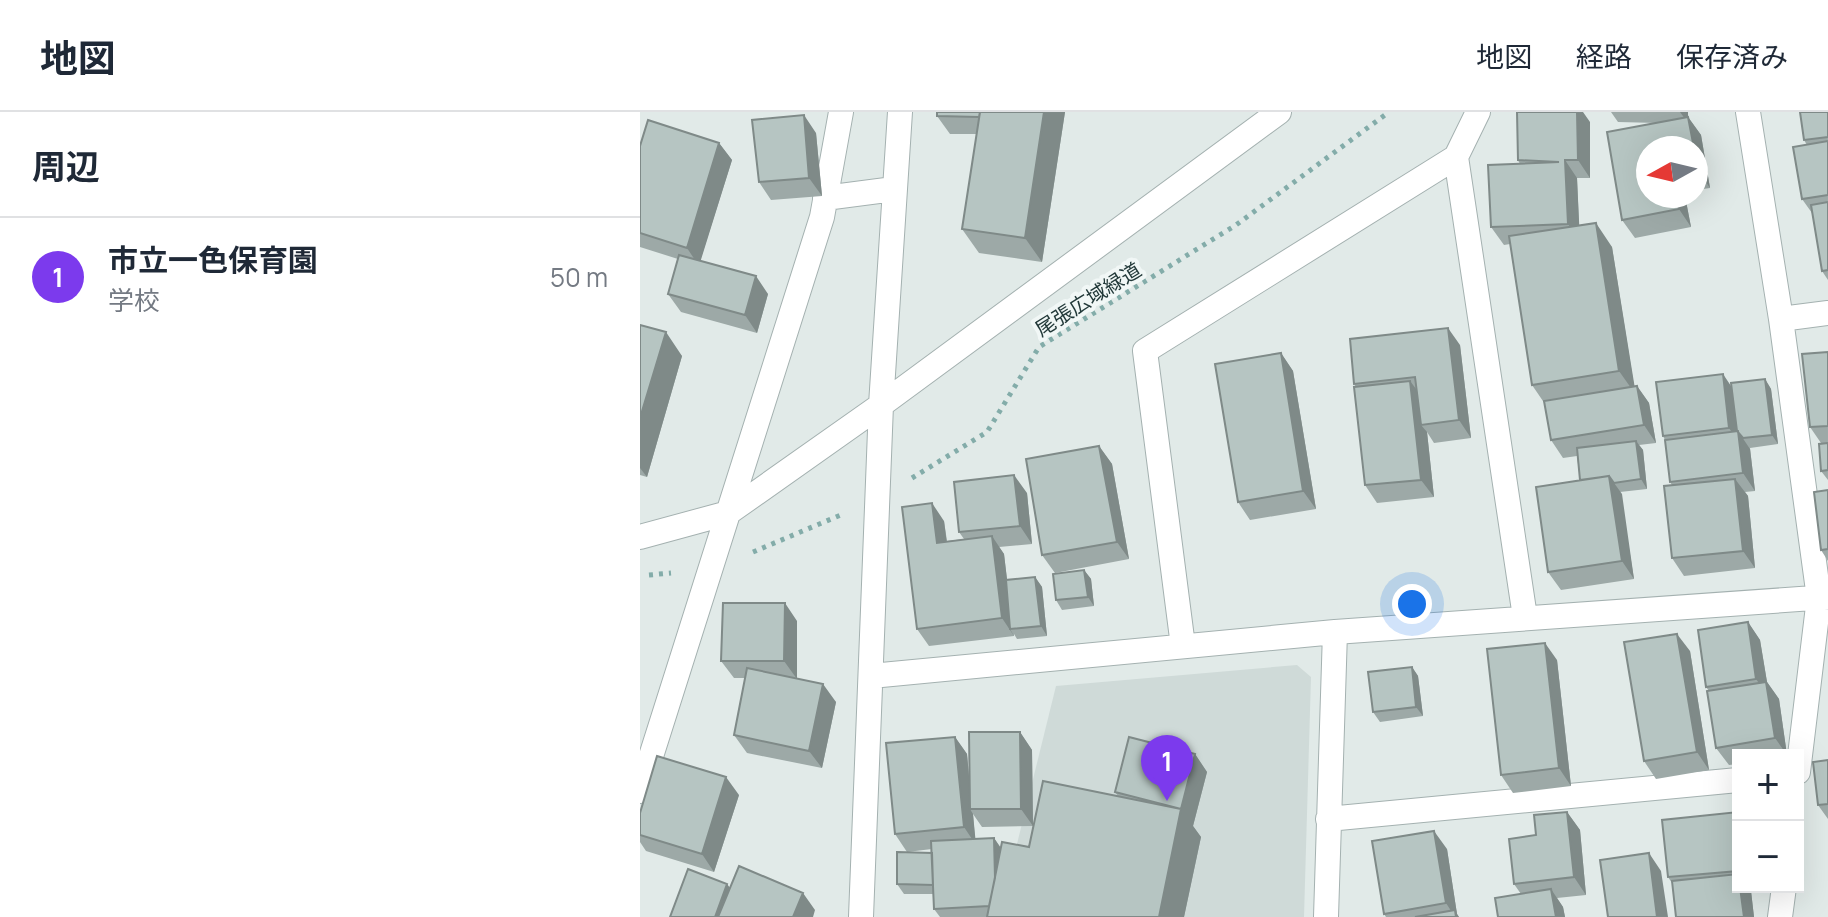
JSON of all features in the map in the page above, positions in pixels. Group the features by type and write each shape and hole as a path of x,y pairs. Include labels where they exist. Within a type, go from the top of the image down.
{"street":[{"path":"640,791 822,217 841,112"},
{"path":"861,917 881,405 900,112"},
{"path":"640,537 728,513 881,405 1279,112"},
{"path":"1183,646 1145,351 1456,157 1478,112"},
{"path":"1748,112 1824,598 1801,749"},
{"path":"1456,157 1525,617"},
{"path":"825,198 894,189"},
{"path":"1781,319 1828,313"},
{"path":"871,676 1335,632 1824,598"},
{"path":"1326,917 1335,632"},
{"path":"1328,819 1732,781"},
{"path":"1780,917 1783,893"}],"path":[{"name":"尾張広域緑道","path":"640,575 710,570 877,499 987,432 1039,347 1236,225 1389,112"}],"shaded area":[{"path":"1297,665 1311,677 1304,917 999,917 1056,686"}],"building":[{"path":"937,112 980,112 979,117 937,116"},
{"path":"980,112 1044,112 1025,238 962,229"},
{"path":"1517,112 1577,112 1578,160 1565,160 1568,224 1491,227 1488,165 1559,162 1518,160"},
{"path":"1800,112 1828,112 1828,137 1804,140"},
{"path":"804,115 809,178 759,182 752,120"},
{"path":"1688,117 1692,136 1636,136 1636,208 1679,209 1622,220 1607,132"},
{"path":"648,120 719,143 687,248 640,233 640,146"},
{"path":"1828,141 1828,195 1802,199 1793,147"},
{"path":"1828,202 1828,270 1822,271 1811,205"},
{"path":"1596,223 1619,371 1532,385 1509,236"},
{"path":"679,255 756,276 745,315 668,294"},
{"path":"640,325 666,332 640,418"},
{"path":"1448,328 1459,420 1421,425 1415,377 1354,384 1350,339"},
{"path":"1828,352 1828,426 1810,427 1802,354"},
{"path":"1281,353 1303,491 1238,502 1215,364"},
{"path":"1723,374 1729,428 1663,436 1656,382"},
{"path":"1765,379 1772,435 1743,438 1737,431 1731,383"},
{"path":"1410,381 1421,480 1365,485 1354,387"},
{"path":"1637,386 1644,425 1551,440 1544,401"},
{"path":"1738,431 1743,473 1670,482 1665,440"},
{"path":"1636,441 1641,479 1614,483 1609,476 1580,480 1577,448"},
{"path":"1828,443 1828,470 1821,471 1819,444"},
{"path":"1099,446 1117,542 1042,555 1026,459"},
{"path":"1014,475 1020,526 959,532 954,482"},
{"path":"1609,476 1622,561 1548,572 1536,487"},
{"path":"1735,479 1743,551 1672,558 1664,486"},
{"path":"1828,490 1828,549 1821,550 1814,492"},
{"path":"932,503 937,543 992,536 1002,618 917,629 902,507"},
{"path":"1084,570 1088,597 1056,600 1053,574"},
{"path":"1035,577 1041,626 1010,629 1006,580"},
{"path":"723,603 785,603 784,661 721,661"},
{"path":"1748,622 1756,679 1706,687 1698,630"},
{"path":"1677,634 1697,752 1644,761 1624,642"},
{"path":"1545,643 1559,768 1501,775 1487,649"},
{"path":"1412,667 1416,707 1373,712 1368,672"},
{"path":"747,668 823,684 809,751 734,735"},
{"path":"1766,682 1775,738 1716,748 1707,691"},
{"path":"969,732 1020,732 1021,809 970,809"},
{"path":"955,737 964,827 895,834 886,743"},
{"path":"1129,737 1195,754 1181,809 1115,792"},
{"path":"657,756 726,777 702,854 640,835 640,813"},
{"path":"1828,760 1828,804 1818,805 1813,762"},
{"path":"1043,781 1181,809 1159,917 987,917 1002,842 1029,847"},
{"path":"1567,812 1574,877 1514,884 1509,839 1536,835 1534,815"},
{"path":"1732,813 1732,872 1668,877 1662,820"},
{"path":"1434,831 1446,903 1384,914 1372,841"},
{"path":"994,838 995,878 989,906 934,909 931,841"},
{"path":"897,852 932,853 933,885 897,884"},
{"path":"1649,853 1657,917 1608,917 1600,860"},
{"path":"739,866 803,893 793,917 718,917"},
{"path":"688,869 727,884 715,917 670,917"},
{"path":"1732,875 1732,893 1741,893 1744,917 1676,917 1672,881"},
{"path":"1551,889 1556,917 1498,917 1495,898"},
{"path":"1455,910 1456,917 1415,917"}],"place":[{"name":"市立一色保育園","path":"1167,801"}]}
